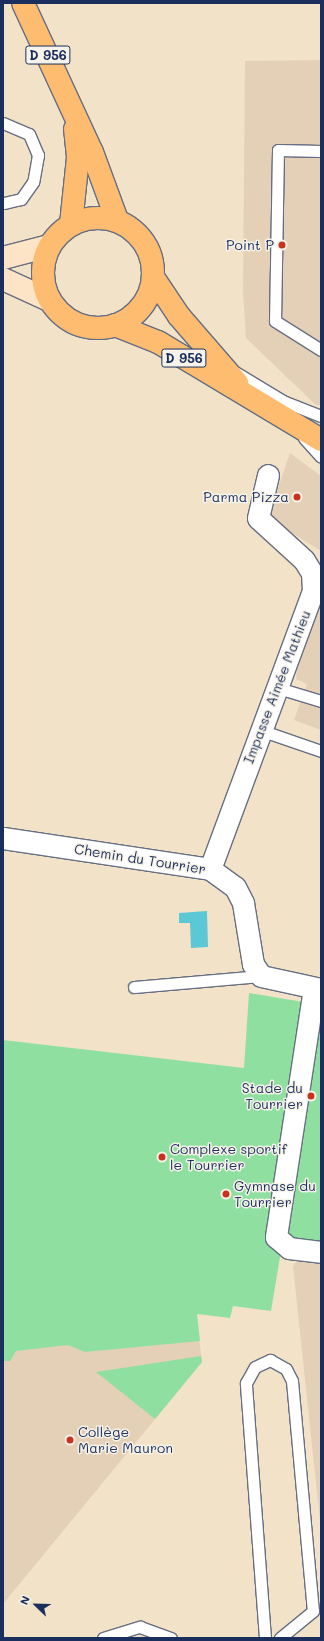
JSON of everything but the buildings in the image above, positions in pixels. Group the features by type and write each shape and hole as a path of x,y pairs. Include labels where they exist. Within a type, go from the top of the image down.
{"main road":[{"name":"D 956","path":"23,3 72,108 117,220"},
{"name":"D 956","path":"71,224 78,157 72,108"},
{"path":"102,217 117,220 140,237 152,263 153,277 141,307 115,325 100,328 78,324 59,312 50,300 43,282 43,264 49,246 71,224 102,217"},
{"path":"3,258 49,246"},
{"name":"D 956","path":"153,277 218,362 249,397"},
{"path":"3,279 50,300"},
{"name":"D 956","path":"115,325 158,342 249,397 295,427 321,440"}],"street":[{"name":"Impasse Aimée Mathieu","path":"210,869 263,731 313,592 312,572 304,560 258,518 268,475"},
{"name":"Chemin du Tourrier","path":"3,838 210,869 235,887 243,903 253,964 261,976"},
{"path":"261,976 317,989 276,1237 289,1248 321,1252"}],"lane":[{"path":"3,123 30,134 38,154 29,188 21,199 3,203"},
{"path":"321,151 278,150 275,321 321,350"},
{"path":"218,362 283,401 321,416"},
{"path":"295,427 321,457"},
{"path":"278,688 321,701"},
{"path":"263,731 321,751"},
{"path":"134,987 261,976"},
{"path":"265,1638 246,1383 255,1367 270,1360 286,1369 292,1381 313,1611 280,1638"},
{"path":"102,1638 140,1627 171,1638"}],"shaded area":[{"name":"Point P","path":"321,60 321,405 316,405 246,338 243,290 245,61"},
{"path":"290,453 321,476 321,551 268,518"},
{"path":"321,597 321,730 294,720 307,684 296,679 298,664"},
{"name":"Collège Marie Mauron","path":"3,1255 196,1314 202,1362 3,1604"},
{"path":"301,1255 321,1256 321,1530 293,1266"}],"green space":[{"name":"Complexe sportif le Tourrier","path":"249,993 321,1005 321,1248 282,1245 271,1311 233,1306 230,1318 197,1314 200,1341 85,1352 68,1345 16,1351 10,1361 3,1361 3,1040 244,1068"},
{"path":"201,1356 202,1362 155,1419 96,1372"}],"water":[{"path":"207,911 208,947 191,948 190,923 179,923 179,913"}],"place":[{"name":"Point P","path":"282,245"},
{"name":"Parma Pizza","path":"297,497"},
{"name":"Stade du Tourrier","path":"311,1096"},
{"name":"Complexe sportif le Tourrier","path":"162,1157"},
{"name":"Gymnase du Tourrier","path":"226,1194"},
{"name":"Collège Marie Mauron","path":"70,1440"}]}
